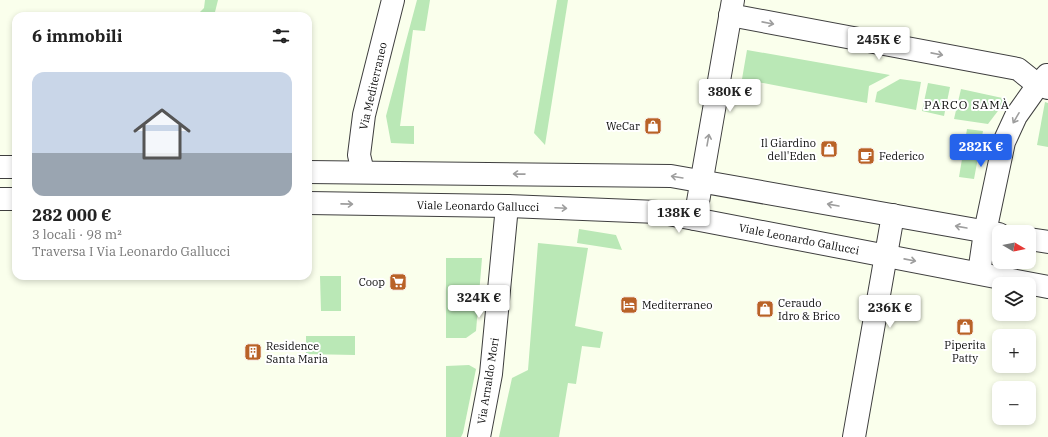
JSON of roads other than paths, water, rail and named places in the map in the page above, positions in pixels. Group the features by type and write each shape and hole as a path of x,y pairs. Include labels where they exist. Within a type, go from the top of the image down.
{"street":[{"name":"Via Mediterraneo","path":"363,172 359,155 364,115 394,0"},
{"path":"695,220 731,8 1018,69 1045,83 1016,116 1004,142 993,225"},
{"path":"0,167 12,167"},
{"path":"312,172 671,176 992,233 979,273"},
{"path":"0,199 12,199"},
{"name":"Viale Leonardo Gallucci","path":"312,203 507,206 658,212 1048,287"},
{"name":"Via Arnaldo Mori","path":"479,437 491,374 507,206"},
{"path":"854,437 893,215"},
{"path":"1036,240 1048,242"}],"place":[{"name":"WeCar","path":"653,126"},
{"name":"Il Giardino dell'Eden","path":"829,149"},
{"name":"Federico","path":"866,156"},
{"name":"Coop","path":"398,282"},
{"name":"Mediterraneo","path":"629,305"},
{"name":"Ceraudo Idro & Brico","path":"765,309"},
{"name":"Piperita Patty","path":"965,327"},
{"name":"Residence Santa Maria","path":"253,352"}],"district":[{"name":"PARCO SAMÀ","path":"967,105"}]}
